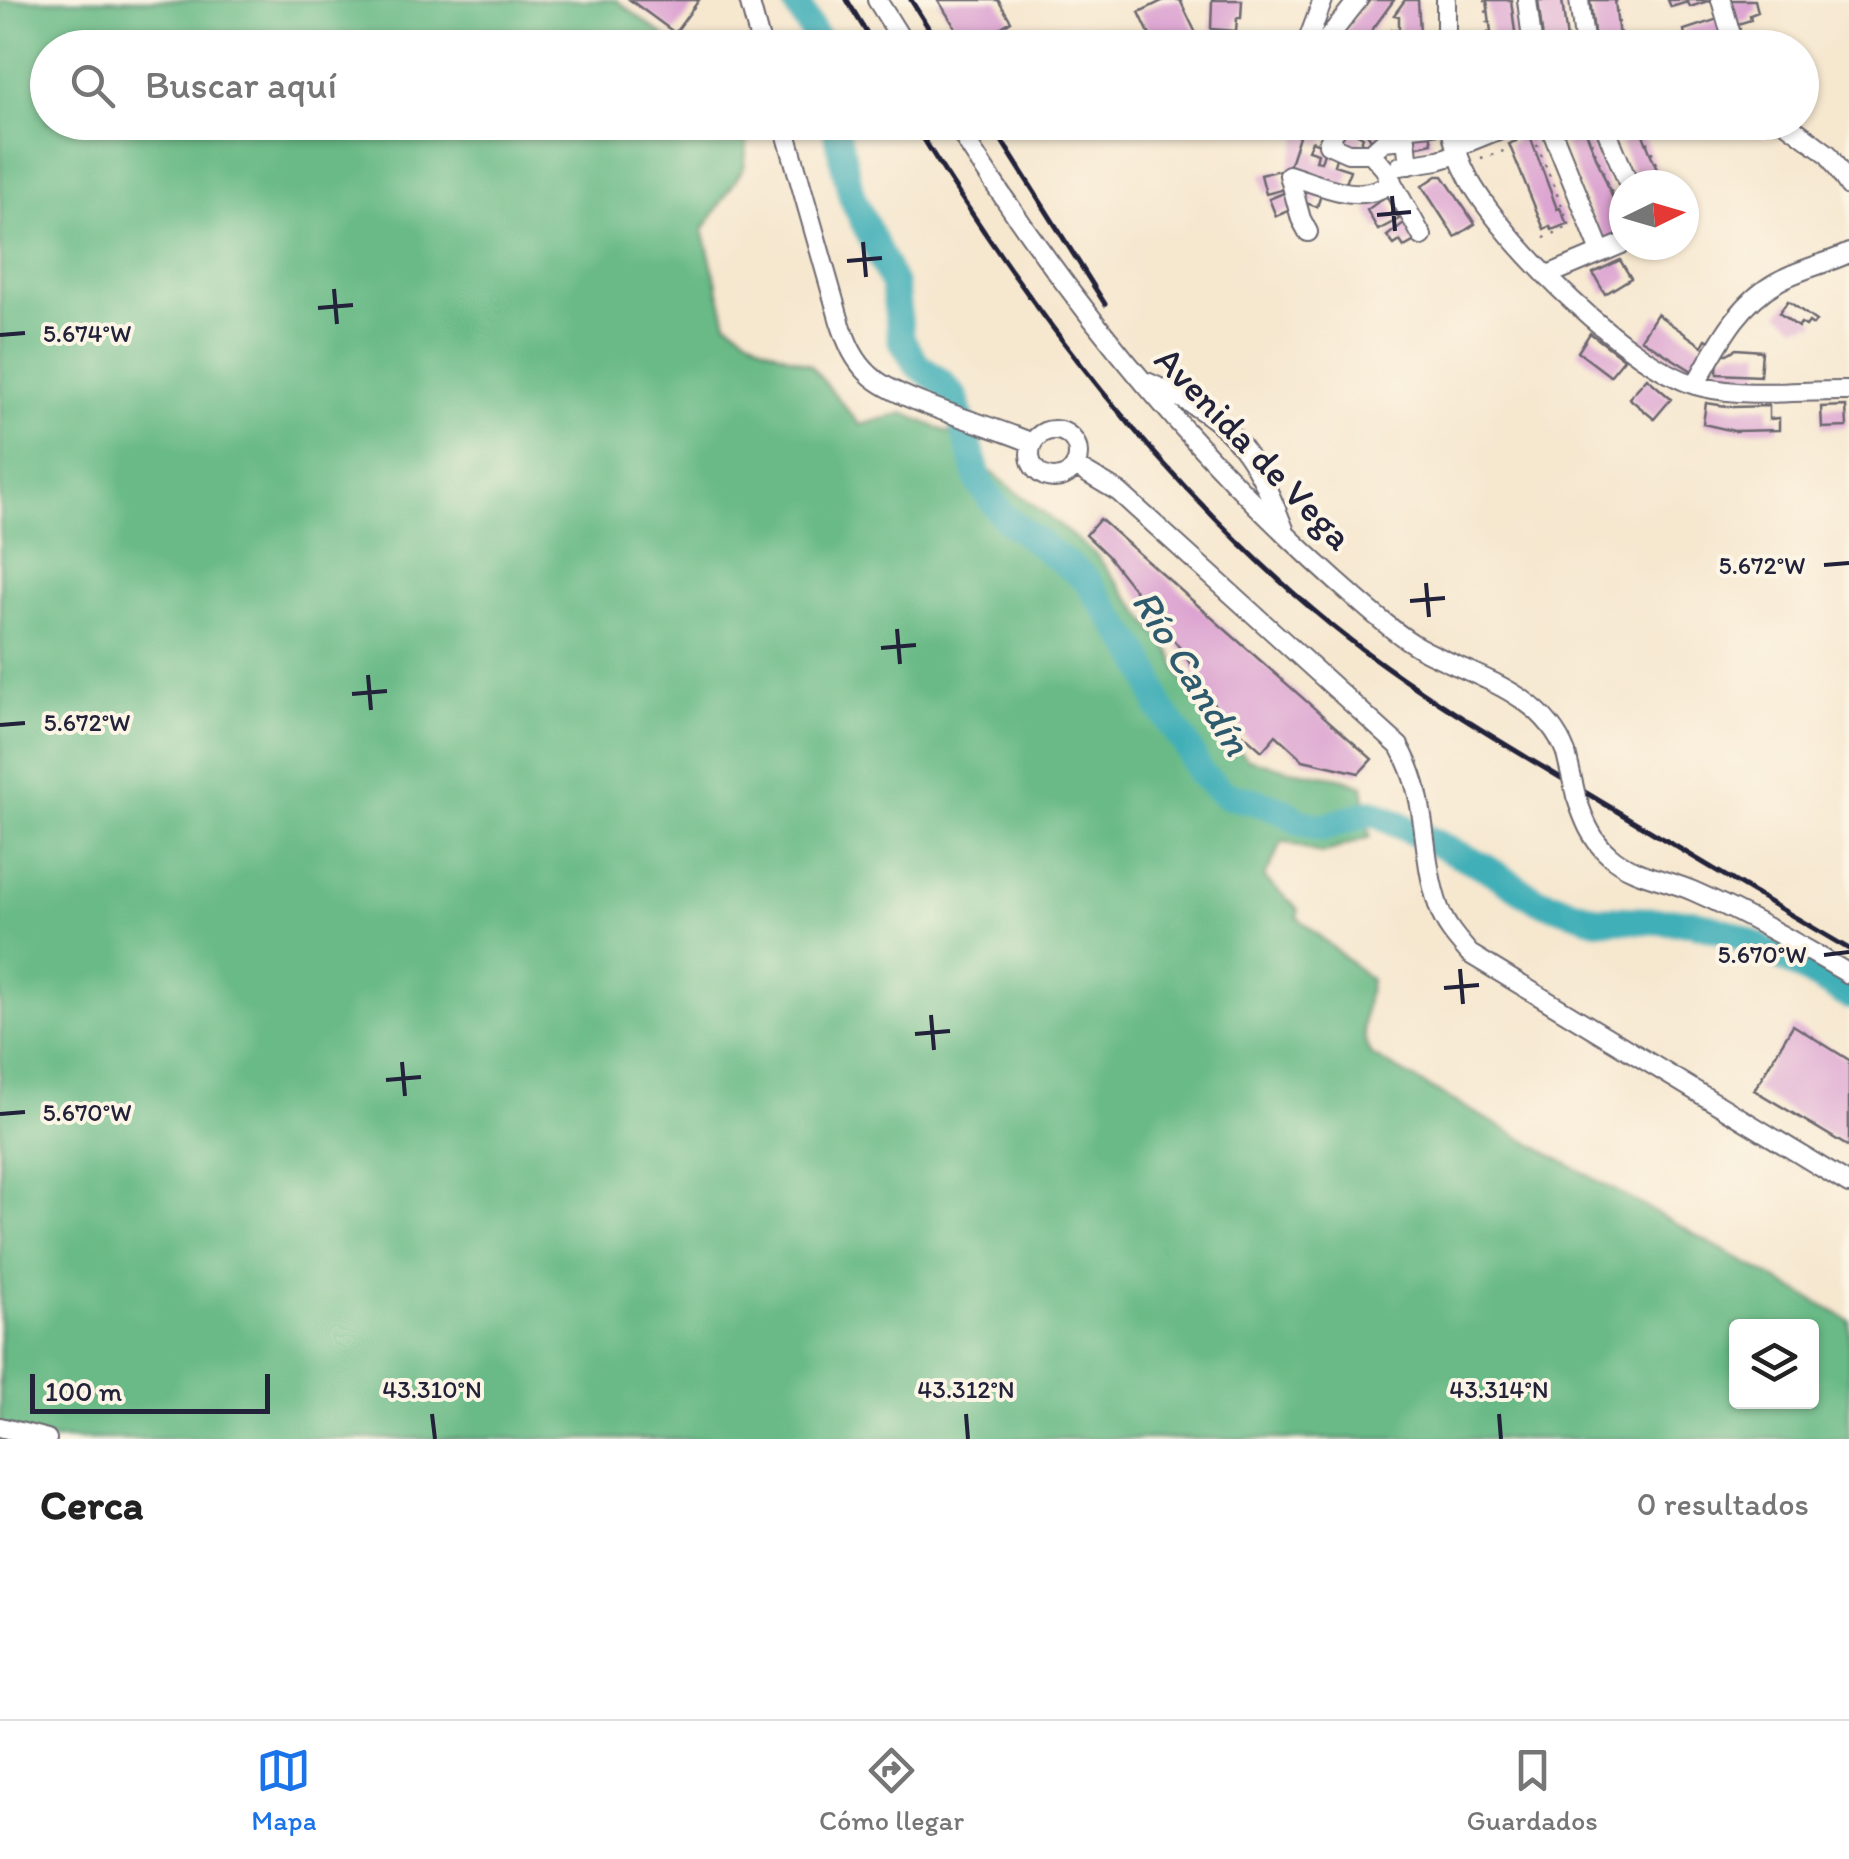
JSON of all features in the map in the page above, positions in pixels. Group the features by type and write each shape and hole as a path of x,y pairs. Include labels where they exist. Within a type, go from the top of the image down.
{"street":[{"path":"749,0 757,30"},
{"path":"877,0 896,30"},
{"path":"1312,30 1323,0"},
{"path":"1334,30 1358,0"},
{"path":"1446,0 1446,30"},
{"path":"1527,0 1531,30"},
{"path":"1579,0 1583,30"},
{"path":"1721,0 1730,30"},
{"path":"789,140 851,354 873,378 1032,443"},
{"name":"Avenida de Vega","path":"966,140 1067,288 1140,379 1207,455 1286,534 1360,602 1420,648 1509,690 1551,723 1566,752 1576,796 1594,839 1608,855 1626,868 1688,888 1737,911 1849,974"},
{"path":"1330,140 1328,144 1348,153 1371,153 1385,140"},
{"path":"1406,140 1410,165"},
{"path":"1454,140 1470,181 1548,275 1596,322 1659,368 1695,384 1727,390 1849,391"},
{"path":"1308,232 1289,175 1346,193 1370,194 1388,175 1485,140"},
{"path":"1555,140 1601,252"},
{"path":"1611,140 1623,170"},
{"path":"1809,140 1828,154 1849,186"},
{"path":"1371,153 1422,236"},
{"path":"1548,275 1609,249"},
{"path":"1695,384 1728,329 1760,294 1778,282 1849,252"},
{"path":"1140,379 1211,416 1242,442 1264,478 1286,534"},
{"path":"1050,430 1065,433 1076,444 1075,466 1070,473 1054,479 1038,474 1030,459 1032,443 1050,430"},
{"path":"1075,466 1118,492 1399,746 1416,778 1432,885 1440,910 1450,931 1470,954 1849,1184"},
{"path":"0,1427 47,1439"}],"path":[{"path":"1485,0 1488,30"},
{"path":"1616,0 1620,30"},
{"path":"1530,140 1570,226 1544,238"},
{"path":"1590,140 1609,186"},
{"path":"1647,140 1659,170"},
{"path":"1479,151 1482,160 1504,151"}],"green space":[{"path":"0,0 616,0 656,30 30,30 30,140 748,140 744,167 703,230 727,322 763,346 810,365 860,425 904,413 954,435 990,471 1096,555 1170,651 1181,677 1213,723 1248,759 1363,786 1370,837 1321,854 1283,841 1264,878 1299,910 1297,917 1371,980 1364,1037 1371,1055 1849,1320 1849,1439 0,1439"}],"building":[{"path":"630,0 699,0 677,30 671,30"},
{"path":"938,0 998,0 1011,21 997,30 957,30"},
{"path":"1164,0 1180,0 1194,30 1148,30 1139,12"},
{"path":"1212,0 1242,0 1236,30 1211,29"},
{"path":"1370,0 1394,0 1372,30 1346,30"},
{"path":"1405,0 1418,0 1420,30 1399,30 1399,16 1394,15"},
{"path":"1487,0 1511,0 1515,30 1491,30"},
{"path":"1538,0 1562,0 1566,30 1542,30"},
{"path":"1590,0 1615,0 1618,30 1594,30"},
{"path":"1668,0 1711,0 1690,7 1688,2 1671,7"},
{"path":"1731,0 1755,0 1758,12 1750,15 1751,20 1738,24"},
{"path":"1721,18 1723,30 1684,30"},
{"path":"1298,140 1325,140 1322,145 1312,141 1308,150 1318,153 1316,161 1321,162 1325,149 1337,155 1334,165 1350,170 1345,188 1288,170"},
{"path":"1335,140 1362,140 1359,148"},
{"path":"1411,140 1431,140 1432,143 1414,147"},
{"path":"1531,140 1557,209 1560,208 1567,224 1544,229 1509,144"},
{"path":"1563,140 1589,140 1609,189 1609,241 1605,242"},
{"path":"1619,140 1645,140 1657,170 1632,170"},
{"path":"1280,170 1285,189 1266,194 1261,175"},
{"path":"1443,176 1475,224 1455,237 1422,186"},
{"path":"1305,184 1323,189 1317,207 1300,201"},
{"path":"1286,192 1293,209 1276,216 1269,199"},
{"path":"1386,196 1399,219 1378,230 1367,210"},
{"path":"1409,219 1420,238 1404,247 1400,241 1394,245 1387,236"},
{"path":"1620,260 1631,278 1605,294 1593,273"},
{"path":"1788,301 1816,321 1813,325 1801,323 1798,327 1779,313"},
{"path":"1657,314 1702,346 1706,339 1715,344 1697,374 1641,339"},
{"path":"1590,333 1624,359 1610,376 1578,352"},
{"path":"1736,349 1762,351 1760,376 1717,374 1718,354"},
{"path":"1647,378 1671,399 1654,419 1629,398"},
{"path":"1706,403 1769,406 1769,419 1779,418 1779,430 1734,431 1703,424"},
{"path":"1846,406 1847,427 1822,428 1821,407"},
{"path":"1100,519 1372,759 1359,773 1303,760 1276,735 1262,751 1220,714 1183,652 1107,555 1086,535"},
{"path":"1793,1025 1849,1060 1849,1147 1754,1090"}],"waterway":[{"name":"Río Candín","path":"794,0 812,30"},
{"name":"Río Candín","path":"838,140 852,197 894,285 901,339 917,365 955,398 980,484 1005,518 1086,579 1138,654 1160,708 1186,744 1200,773 1225,795 1281,810 1300,822 1322,828 1372,812 1485,867 1535,899 1596,919 1692,922 1730,933 1849,996"}],"railway":[{"path":"847,0 865,30"},
{"path":"911,0 930,30"},
{"path":"924,140 1003,259 1102,391 1155,454 1269,571 1361,648 1454,712 1849,949"},
{"path":"1001,140 1105,304"}]}
